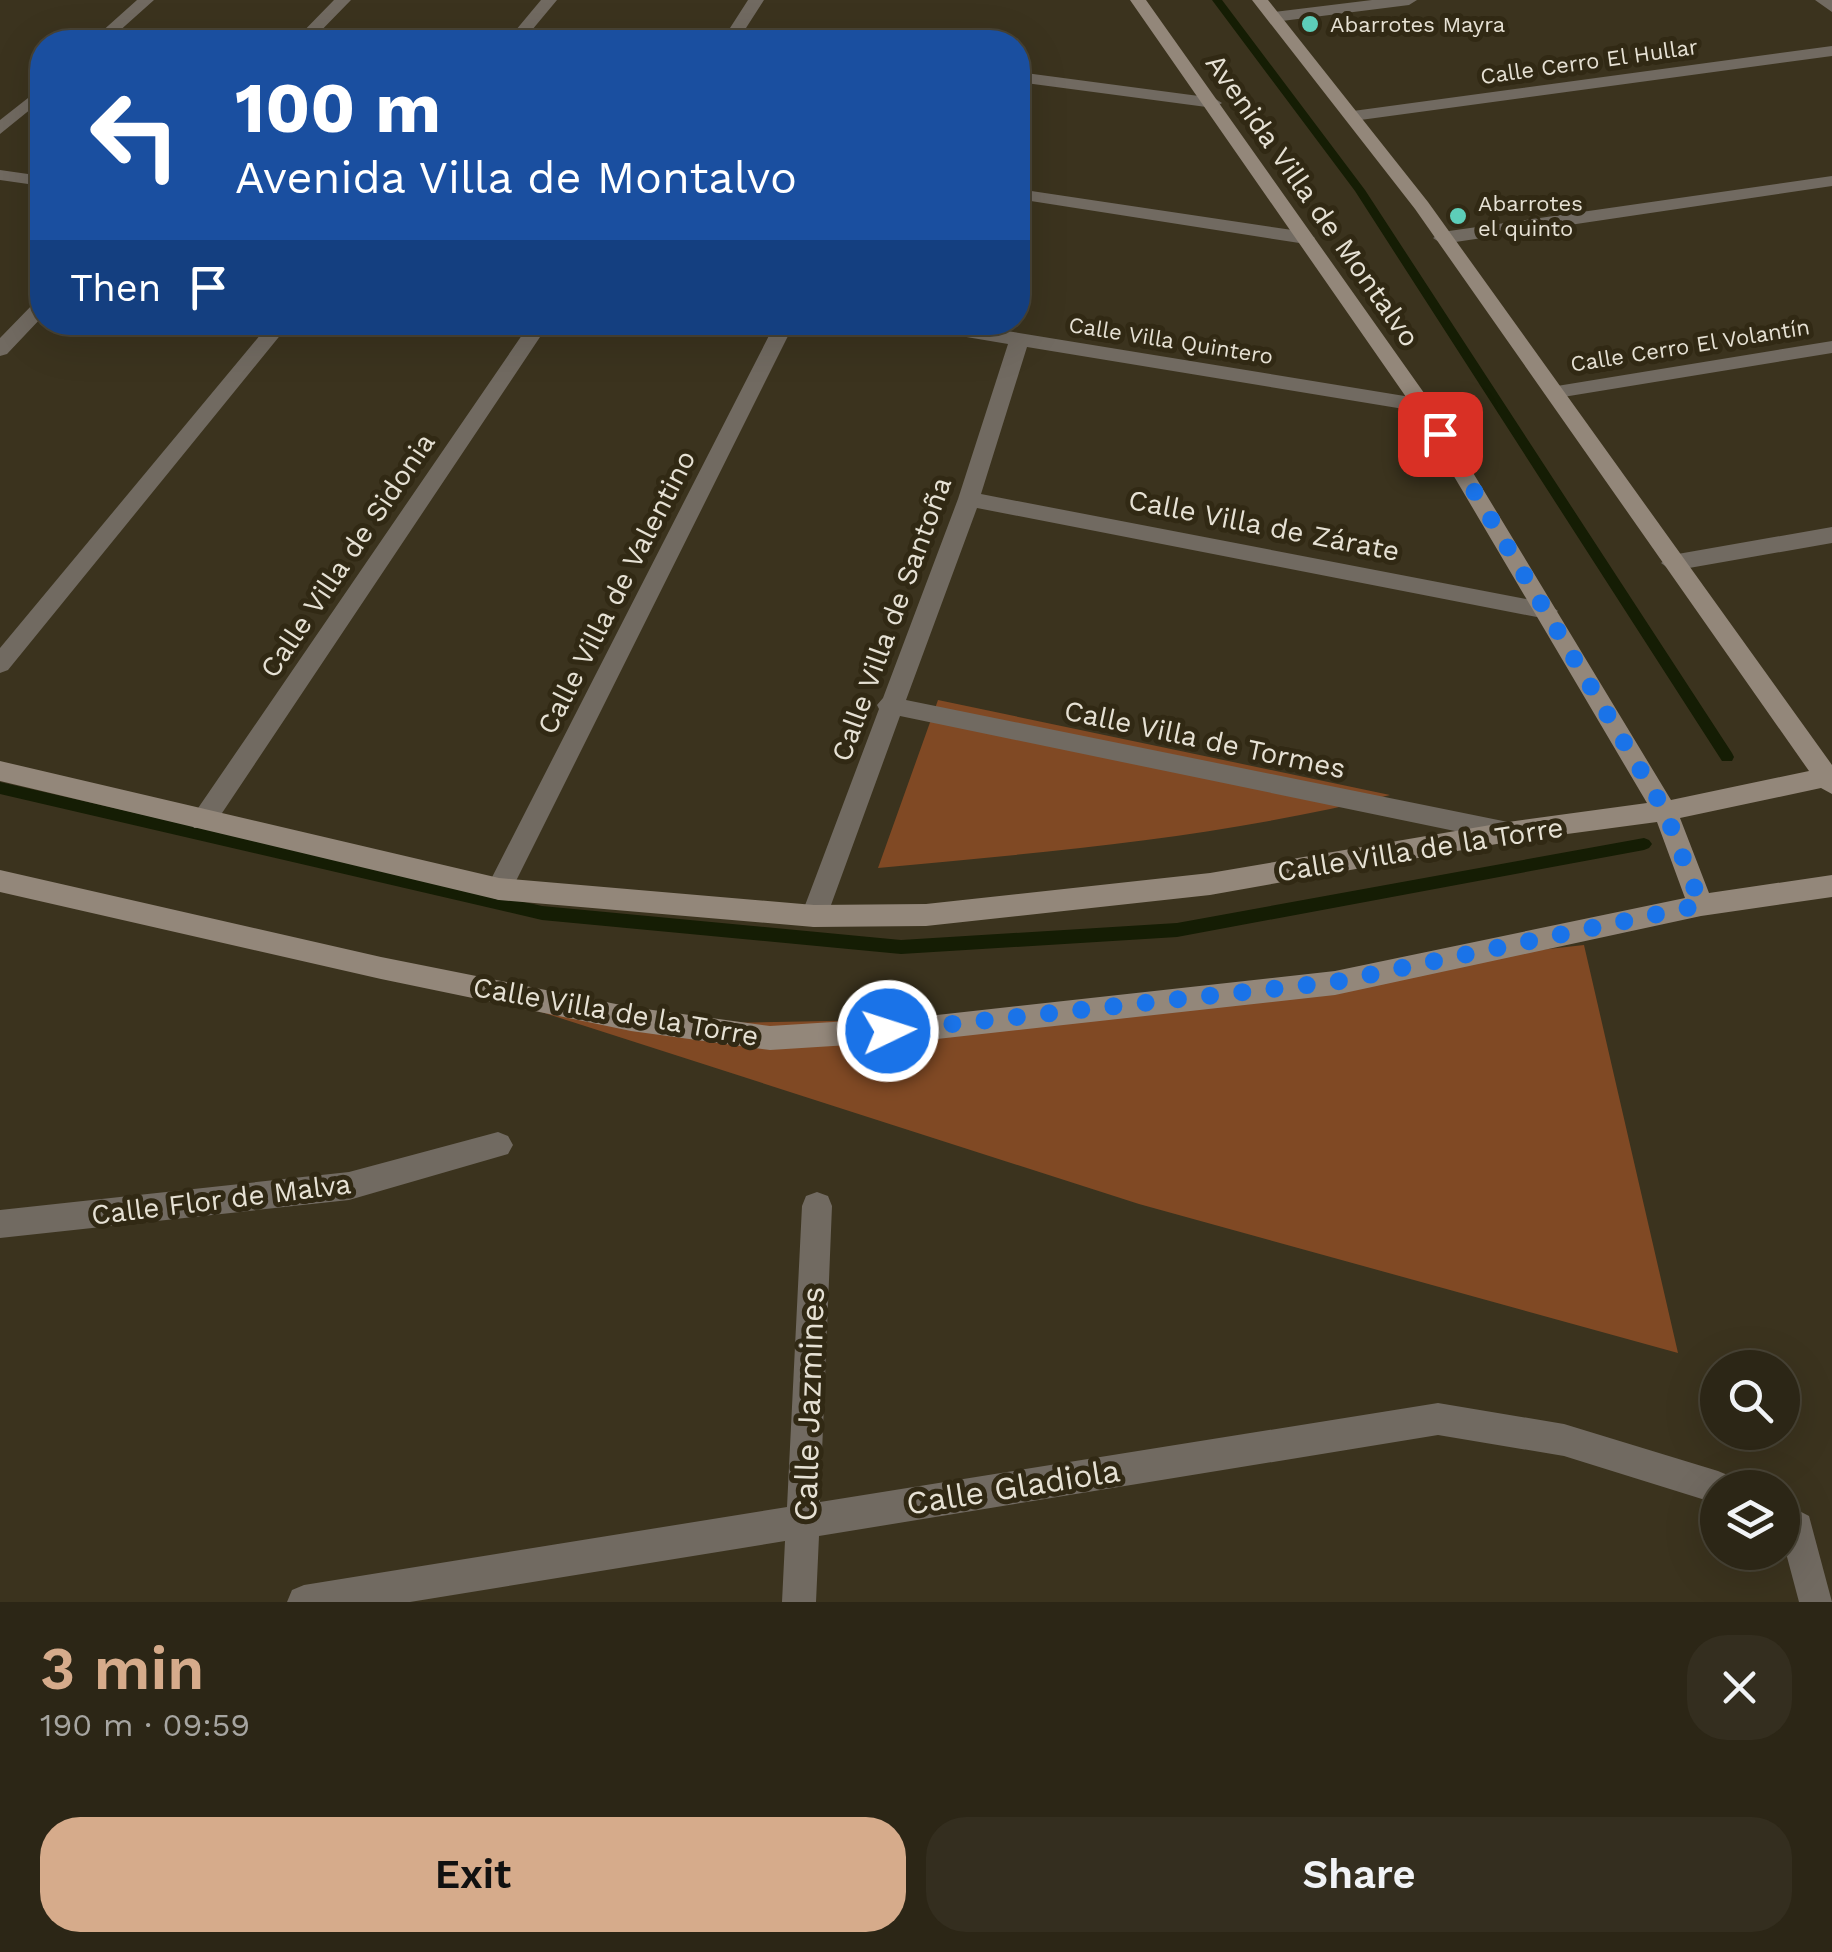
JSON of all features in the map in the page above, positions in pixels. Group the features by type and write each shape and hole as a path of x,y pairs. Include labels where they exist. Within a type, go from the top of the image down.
{"street":[{"path":"112,30 146,0"},
{"path":"313,30 343,0"},
{"path":"524,30 549,0"},
{"path":"736,30 756,0"},
{"name":"Avenida Villa de Montalvo","path":"1138,0 1214,103 1422,405 1665,811 1701,905"},
{"path":"1267,8 1408,0"},
{"path":"1823,0 1832,7"},
{"path":"1267,8 1353,116 1557,392 1672,562 1830,779"},
{"name":"Calle Cerro El Hullar","path":"1353,116 1832,51"},
{"path":"1030,79 1214,103"},
{"path":"0,130 30,103"},
{"path":"0,175 30,180"},
{"path":"1442,238 1832,181"},
{"path":"1030,196 1306,238"},
{"path":"0,350 30,319"},
{"path":"0,664 271,335"},
{"name":"Calle Villa de Sidonia","path":"203,820 532,335"},
{"name":"Calle Villa de Valentino","path":"499,889 779,335"},
{"name":"Calle Villa Quintero","path":"986,335 1422,405"},
{"name":"Calle Villa de Santoña","path":"814,916 969,499 1019,341"},
{"name":"Calle Cerro El Volantín","path":"1557,392 1832,346"},
{"name":"Calle Villa de Zárate","path":"969,499 1547,610"},
{"path":"1672,562 1832,534"},
{"name":"Calle Villa de Tormes","path":"890,704 1508,832"},
{"name":"Calle Villa de la Torre","path":"0,772 499,889 814,916 926,915 1210,884 1508,832 1665,811 1830,779"},
{"name":"Calle Villa de la Torre","path":"0,880 381,968 630,1019 770,1038 928,1028 1335,982 1701,905 1832,886"},
{"name":"Calle Flor de Malva","path":"0,1224 349,1186 498,1145"},
{"name":"Calle Jazmines","path":"799,1602 817,1206"},
{"name":"Calle Gladiola","path":"304,1602 1438,1419 1564,1440 1700,1482"},
{"path":"1800,1554 1816,1602"}],"shaded area":[{"path":"938,700 1390,795 1200,832 878,868"},
{"path":"1584,945 1678,1353 1139,1204 532,1009 728,1023 932,1019"}],"waterway":[{"path":"1217,0 1360,190 1727,757"},
{"path":"0,788 542,913 901,947 1177,930 1644,844"}],"place":[{"name":"Abarrotes Mayra","path":"1310,24"},
{"name":"Abarrotes el quinto","path":"1458,216"}],"route":[{"path":"888,1031 1335,982 1701,905 1665,811 1440,434"}]}
